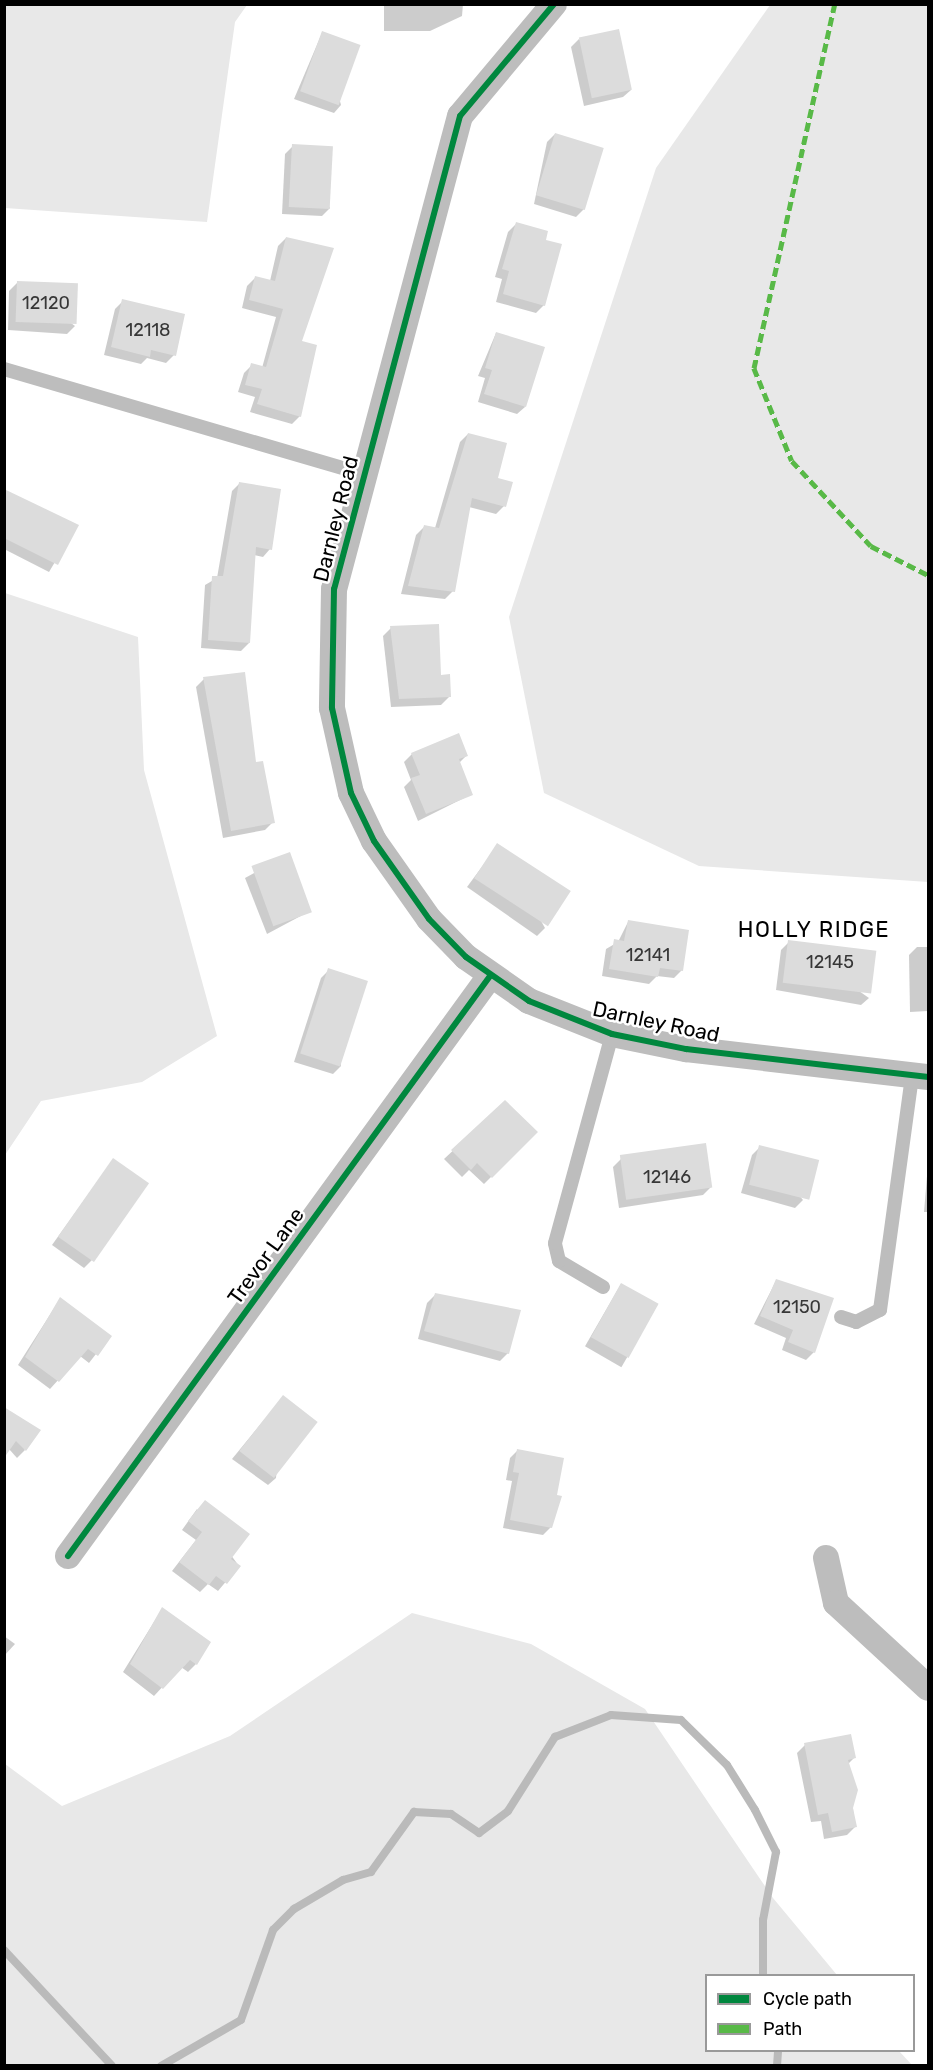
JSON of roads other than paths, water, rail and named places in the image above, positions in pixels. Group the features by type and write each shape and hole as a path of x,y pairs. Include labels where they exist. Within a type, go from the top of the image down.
{"street":[{"name":"Darnley Road","path":"554,4 460,116 334,589 330,643 332,708 342,762 351,793 396,877 429,919 490,976 530,1001 612,1034 686,1049 920,1076"},
{"name":"Trevor Lane","path":"68,1556 490,976"},
{"path":"826,1558 836,1603 928,1688"}],"lane":[{"path":"4,369 364,474"},
{"path":"603,1287 559,1261 555,1243 612,1034"},
{"path":"841,1317 856,1322 880,1310 920,1076"}],"waterway":[{"path":"161,2066 241,2020 273,1930 294,1909 343,1880 371,1872 414,1812 451,1814 479,1833 508,1811 555,1737 611,1715 681,1720 727,1765 755,1810 776,1852 763,1920 763,1974"},
{"path":"4,1950 112,2066"},
{"path":"777,2066 778,2052"}],"district":[{"name":"HOLLY RIDGE","path":"814,930"}]}
